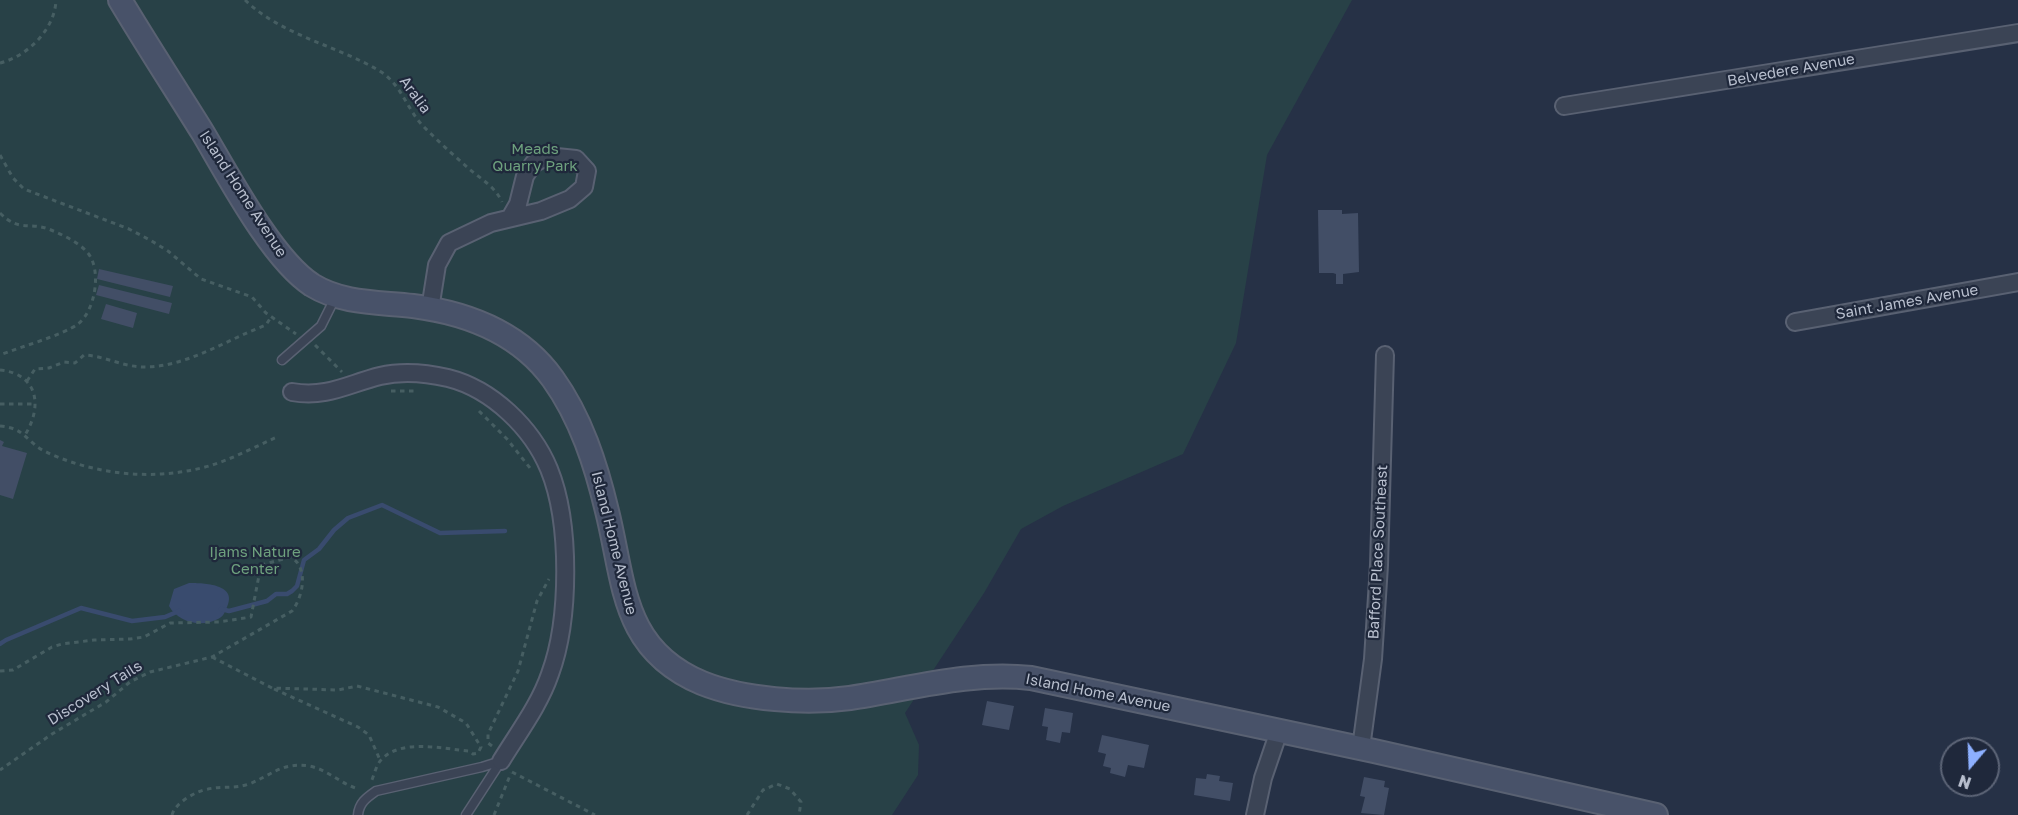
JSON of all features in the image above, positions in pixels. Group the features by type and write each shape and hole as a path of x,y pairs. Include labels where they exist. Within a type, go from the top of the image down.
{"street":[{"name":"Island Home Avenue","path":"120,0 265,233 300,276 336,296 367,303 430,309 468,318 503,334 525,349 553,379 574,414 592,459 607,512 620,579 632,616 642,635 662,657 691,678 716,688 755,696 812,700 846,698 960,679 996,676 1055,682 1570,794 1656,815"},
{"name":"Belvedere Avenue","path":"1564,106 2018,33"},
{"path":"430,309 437,265 449,243 476,229 541,211 570,199 584,187 587,171 576,159 547,156 533,164 525,176 518,204 510,218"},
{"name":"Saint James Avenue","path":"1795,322 2018,282"},
{"name":"Bafford Place Southeast","path":"1361,748 1373,659 1379,565 1385,355"},
{"path":"292,392 320,394 387,375 408,373 435,375 465,384 492,399 515,419 536,444 549,468 556,494 564,545 565,580 561,636 543,692 506,762"},
{"path":"1255,815 1263,778 1279,730"}],"lane":[{"path":"282,360 321,326 336,296"},
{"path":"358,815 359,808 372,790 506,762"},
{"path":"466,815 506,762"}],"path":[{"path":"0,63 16,57 39,37 52,20 56,0"},
{"name":"Aralia","path":"245,0 258,12 296,33 380,71 398,87 422,124 466,166 498,192 510,218"},
{"path":"0,155 13,178 24,189 129,229 168,251 201,279 252,297 271,317 318,347 348,378 358,383"},
{"path":"0,213 11,224 51,230 80,246 93,261 95,276 89,307 79,323 67,330 0,355"},
{"path":"27,381 35,369 49,368 64,362 78,362 84,355 132,366 151,367 171,364 266,325 271,317"},
{"path":"0,370 10,371 27,381 35,396 33,423 25,435"},
{"path":"389,391 422,390"},
{"path":"0,404 36,404"},
{"path":"477,409 507,439 535,475"},
{"path":"0,426 17,430 47,453 79,465 110,472 147,475 167,474 210,465 277,438"},
{"name":"Discovery Tails","path":"0,671 14,670 52,646 94,640 144,637 170,623 219,622 251,617 261,565 291,557 300,569 303,583 292,611 212,657 150,672 130,682 106,702 52,734 0,770"},
{"path":"550,575 537,601 518,671 488,734 488,743 506,762 595,815"},
{"path":"172,815 174,810 189,798 207,789 236,788 250,784 279,768 293,765 312,766 356,788 372,790 380,760 369,735 358,726 272,688 212,657"},
{"path":"272,688 338,690 357,686 438,707 466,723 481,747"},
{"path":"380,760 394,751 409,747 469,751 473,754 478,753 481,747 488,743"},
{"path":"494,815 506,762"},
{"path":"747,815 763,790 777,784 790,789 801,802 799,815"}],"green space":[{"path":"0,0 1352,0 1267,155 1236,343 1183,454 1063,506 1021,529 984,593 905,713 919,745 918,775 892,815 0,815"}],"water":[{"path":"189,583 218,586 224,589 229,599 221,617 211,622 197,623 184,620 173,612 169,606 174,589"}],"building":[{"path":"1318,210 1342,210 1342,214 1358,213 1359,272 1343,274 1343,284 1336,284 1336,274 1319,273"},
{"path":"99,269 173,286 170,297 97,279"},
{"path":"99,285 172,303 169,314 96,295"},
{"path":"106,304 137,313 133,328 101,319"},
{"path":"0,440 4,442 2,446 27,453 13,499 0,495"},
{"path":"987,701 1014,706 1009,730 982,725"},
{"path":"1045,708 1073,713 1070,733 1062,732 1060,743 1046,740 1048,727 1042,726"},
{"path":"1102,735 1149,745 1144,768 1128,765 1125,777 1110,773 1111,768 1103,766 1106,754 1098,752"},
{"path":"1207,774 1220,776 1219,781 1233,783 1230,801 1194,795 1196,778 1206,779"},
{"path":"1364,777 1385,781 1384,787 1389,788 1384,815 1361,813 1365,797 1360,796"}],"waterway":[{"path":"221,609 229,611 267,601 276,594 287,594 292,591 297,586 304,560 319,549 334,530 348,518 382,505 440,533 505,531"},
{"path":"0,644 81,608 132,621 165,617 179,611"}],"park label":[{"name":"Meads Quarry Park","path":"535,158"},
{"name":"Ijams Nature Center","path":"255,560"}]}
